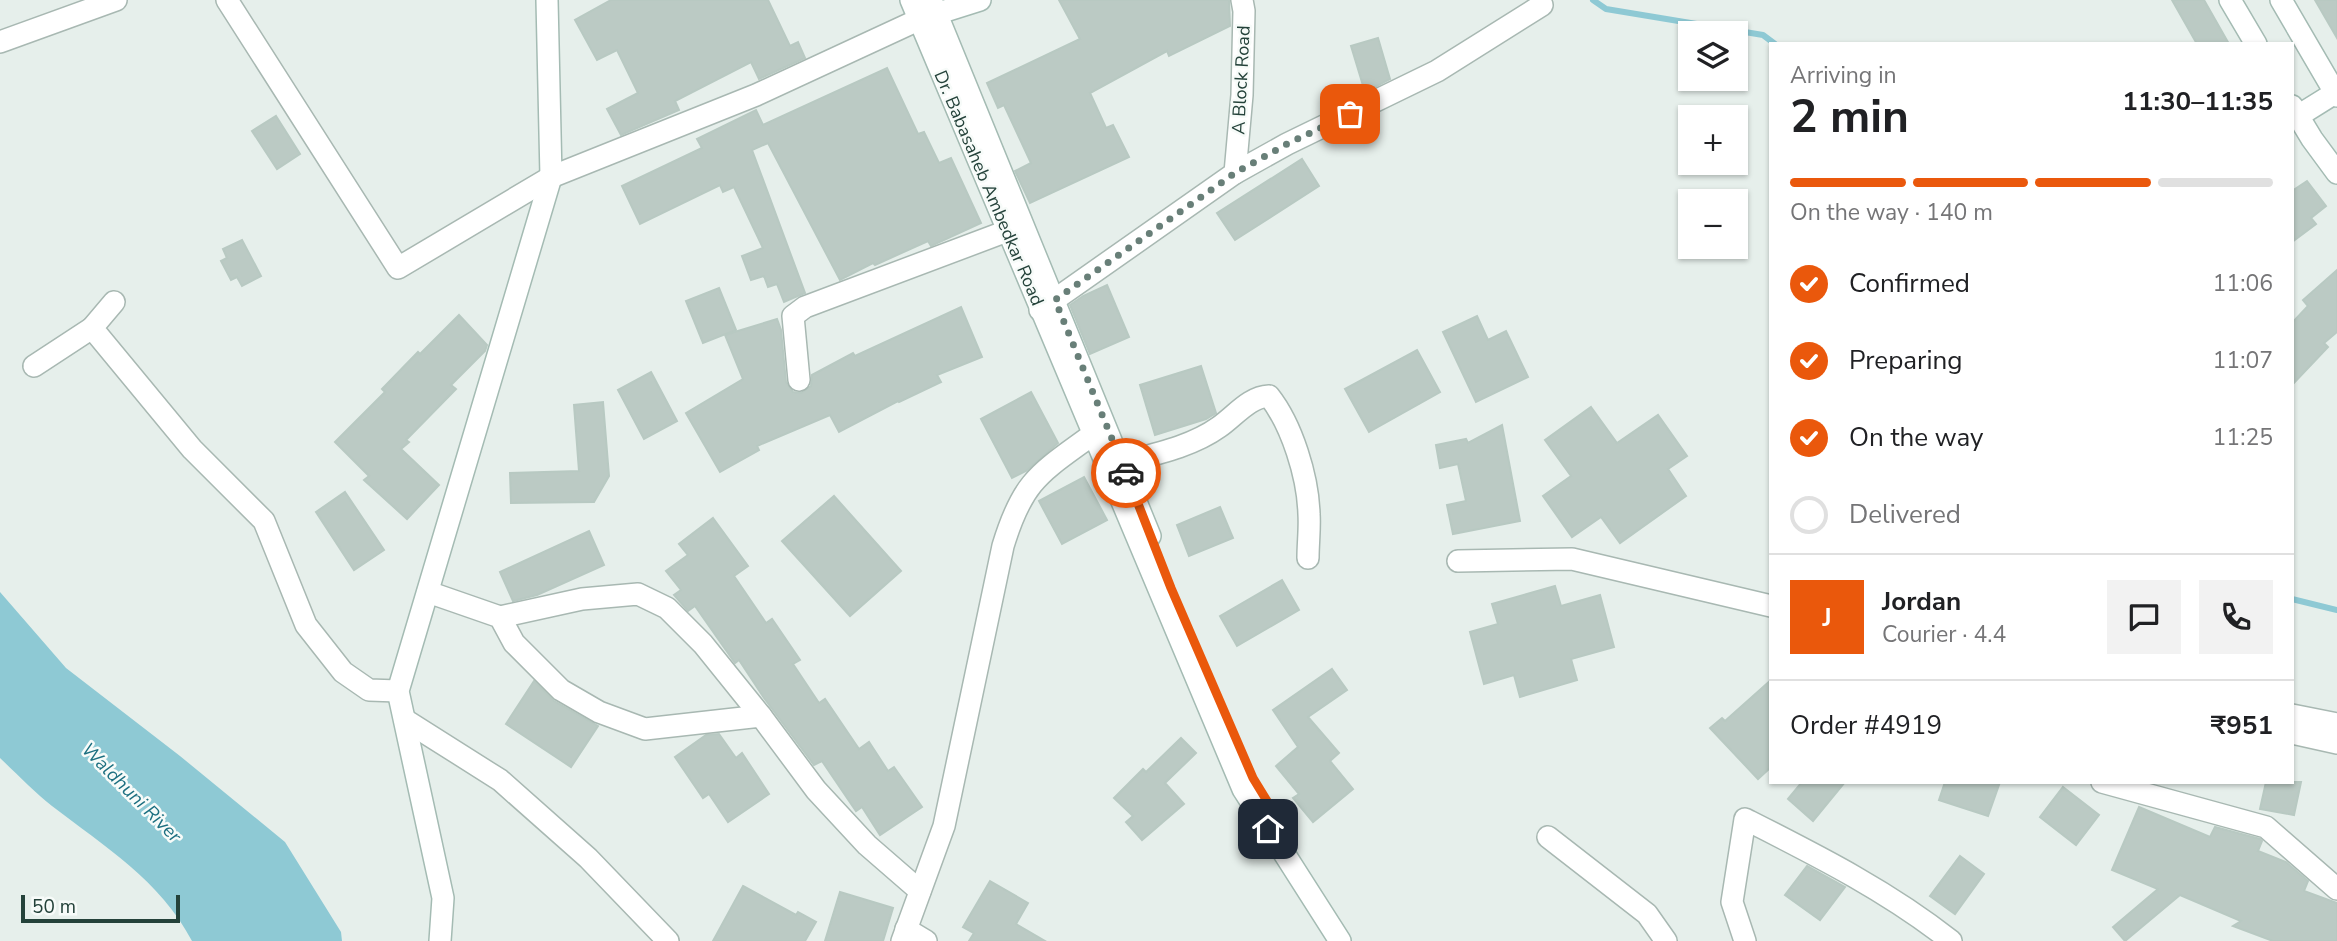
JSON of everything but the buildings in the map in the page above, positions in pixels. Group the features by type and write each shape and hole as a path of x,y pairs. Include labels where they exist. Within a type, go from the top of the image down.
{"street":[{"path":"0,42 116,0"},
{"path":"227,0 398,268 551,177 756,95 924,9 981,0"},
{"path":"440,941 443,898 398,691 551,177 547,0"},
{"name":"A Block Road","path":"1235,173 1242,95 1242,0"},
{"path":"2230,0 2255,42"},
{"path":"2281,0 2301,54 2336,95 2295,111 2337,173"},
{"path":"1048,305 1235,173 1287,144 1437,71 1542,5"},
{"name":"Dr. Babasaheb Ambedkar Road","path":"924,9 1007,231 1048,305 1092,435 1114,464"},
{"name":"Dr. Babasaheb Ambedkar Road","path":"924,9 1194,656 1243,789 1357,941"},
{"path":"799,380 793,316 805,307 1007,231"},
{"path":"34,366 92,328 114,302"},
{"path":"92,328 192,449 264,521 306,625 343,672 369,690 398,691"},
{"path":"1114,464 1189,443 1217,429 1256,397 1269,396 1281,411 1303,473 1309,513 1308,558"},
{"path":"926,941 904,935 944,826 1003,546 1012,517 1023,493 1039,474 1092,435"},
{"path":"1458,561 1572,559 1769,607"},
{"path":"428,592 500,617 582,599 638,594 667,608 703,644 816,790 867,845 920,891"},
{"path":"500,617 514,643 561,690 599,712 645,729 761,716"},
{"path":"2294,715 2337,724"},
{"path":"405,720 500,780 589,858 668,941"},
{"path":"2294,733 2337,743"},
{"path":"2109,784 2266,827 2337,890"},
{"path":"1745,941 1732,902 1745,819 1833,863 1927,922 1951,941"},
{"path":"1548,837 1647,914 1666,941"},
{"name":"Dr. Babasaheb Ambedkar Road","path":"1286,846 1340,941"}],"water":[{"name":"Waldhuni River","path":"0,592 66,668 285,842 341,932 342,941 192,941 179,919 148,882 45,801 0,758"}],"waterway":[{"path":"1593,0 1606,9 1763,35 1772,42"},
{"path":"2294,599 2337,610"}],"way so far":[{"path":"1126,473 1055,300 1235,173 1350,114"}],"route":[{"path":"1126,473 1171,588 1253,778 1292,842 1281,849 1268,829"}]}
